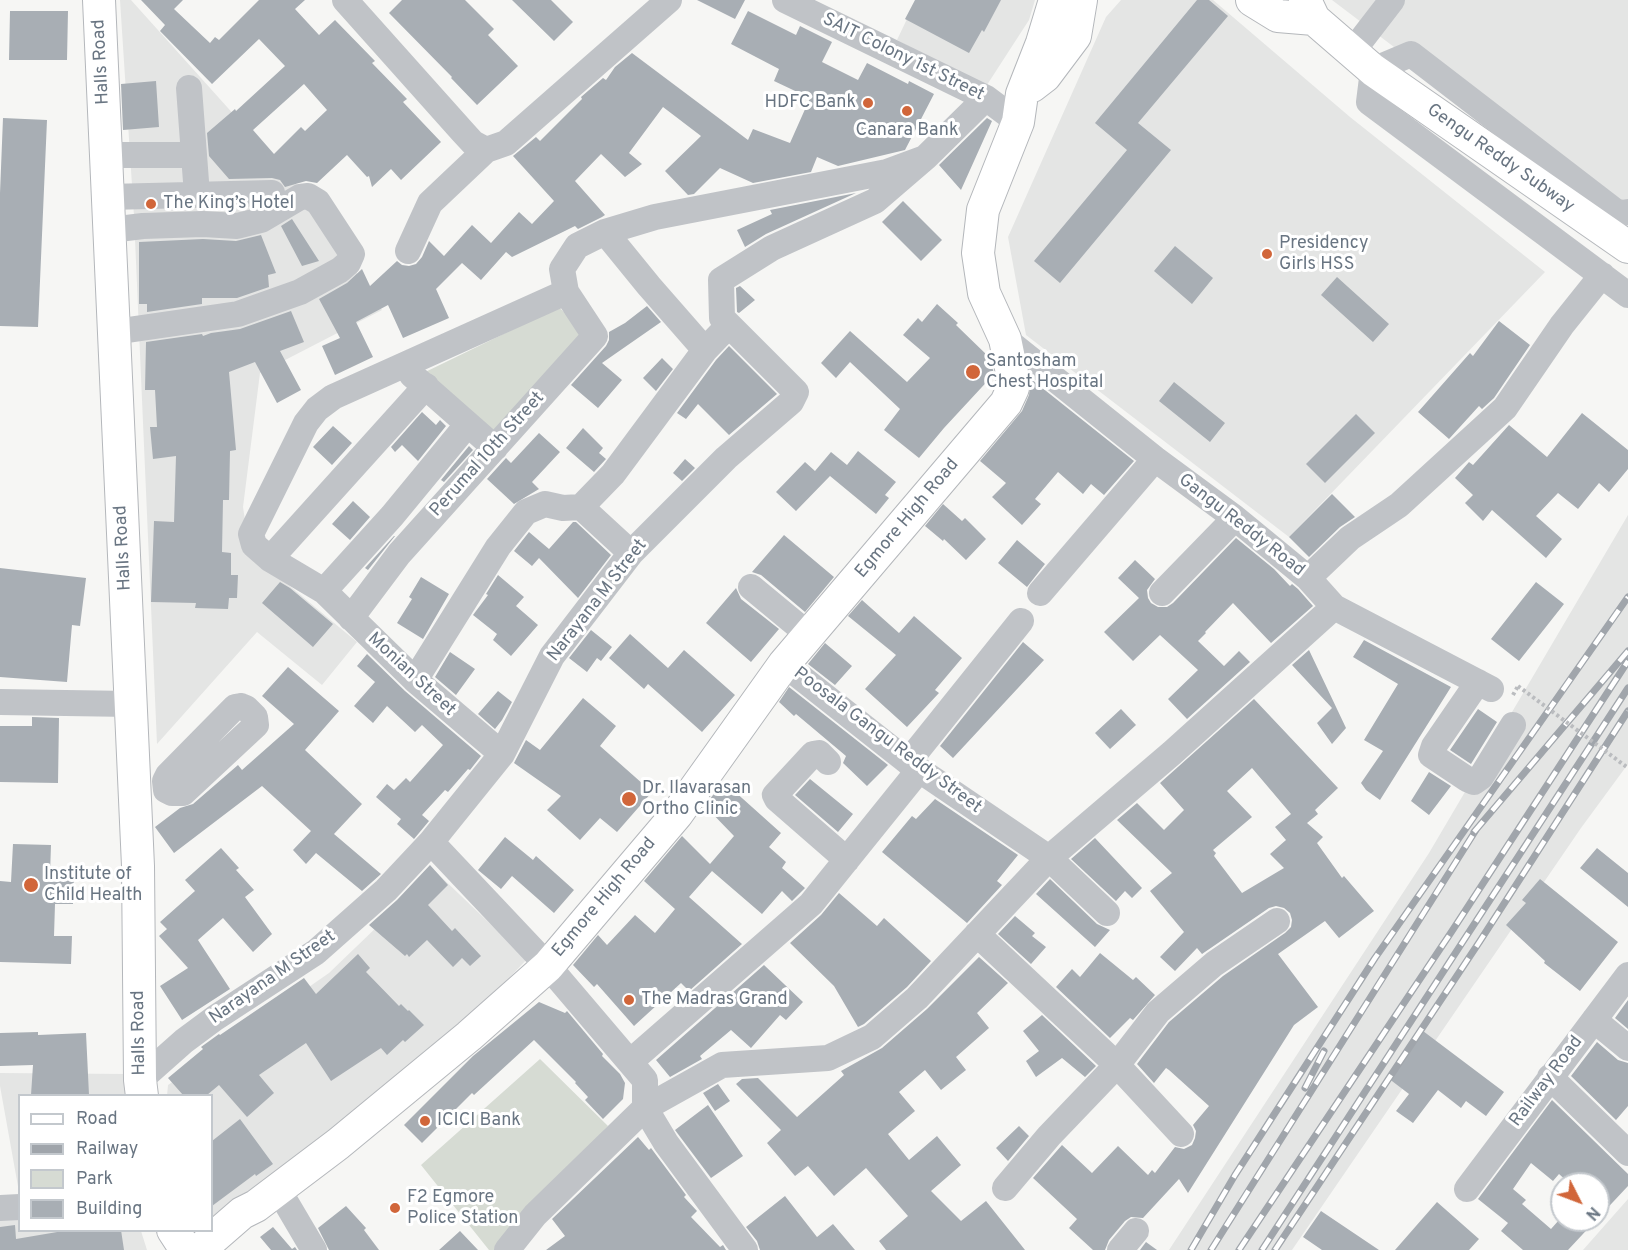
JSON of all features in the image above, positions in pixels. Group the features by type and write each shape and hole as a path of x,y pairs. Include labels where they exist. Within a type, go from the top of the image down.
{"main road":[{"name":"Halls Road","path":"99,0 131,704 150,790 138,866 141,1088"},
{"name":"Egmore High Road","path":"267,1198 347,1137 548,966 676,814 784,664 1006,403 1012,388 1012,373 1005,339 984,293 978,253 983,210 1042,44 1055,0"},
{"path":"1020,108 1075,36 1081,0"},
{"path":"1252,0 1278,16 1310,10"},
{"name":"Gengu Reddy Subway","path":"1310,10 1363,61 1628,247"},
{"path":"176,1232 199,1246 249,1223 267,1198"}],"street":[{"path":"345,0 473,143 486,150"},
{"path":"408,250 430,203 486,150 506,143 669,0"},
{"name":"SAIT Colony 1st Street","path":"784,0 986,98 1020,108"},
{"path":"1392,0 1363,61 1369,102 1628,295"},
{"path":"1363,61 1411,54 1615,210 1621,213 1628,212"},
{"path":"189,88 196,195"},
{"path":"415,680 498,547 526,512 544,504 563,508 581,507 613,474 705,350 728,326 722,318 721,280 772,248 875,201 925,158 986,98"},
{"path":"106,155 194,155"},
{"path":"426,386 270,559 254,545 251,534 306,423 317,409 333,397 566,292 562,269 577,246 605,232 655,217 887,172 925,158"},
{"path":"108,197 272,193"},
{"path":"110,230 143,226 237,226 261,220 300,198 308,196 318,202 352,254 348,263 340,270 300,292 238,314 114,332"},
{"path":"605,232 705,350"},
{"path":"1308,578 1350,538 1399,504 1505,408 1562,325 1602,275"},
{"name":"Perumal 10th Street","path":"351,618 399,554 595,336 566,292"},
{"name":"Narayana M Street","path":"141,1088 184,1041 316,952 386,890 431,842 502,754 552,656 631,553 726,458 791,402 796,392 728,326"},
{"name":"Gangu Reddy Road","path":"1005,339 1155,459 1235,518 1308,578 1334,607 1485,686 1434,746 1431,755 1474,782 1481,777 1513,725"},
{"path":"403,367 495,448"},
{"path":"324,591 392,516 467,425"},
{"path":"1040,594 1155,459"},
{"path":"581,507 631,553"},
{"path":"1162,593 1235,518"},
{"name":"Monian Street","path":"270,559 324,591 415,680 502,754"},
{"path":"751,587 809,635"},
{"path":"507,1250 535,1215 645,1108 722,1065 828,1058 872,1037 917,998 1049,858 1172,753 1334,607"},
{"path":"630,1062 811,904 847,860 913,766 1021,621"},
{"name":"Poosala Gangu Reddy Street","path":"784,664 913,766 1049,858 1107,913"},
{"path":"0,702 131,704"},
{"path":"828,762 819,753 813,754 775,795 847,860"},
{"path":"431,842 548,966 645,1080 645,1108 666,1143 746,1250"},
{"path":"1005,1188 1049,1136 1117,1065 1166,1005 1214,964 1277,921"},
{"path":"977,934 1117,1065 1181,1134"},
{"name":"Railway Road","path":"1467,1189 1628,975"},
{"path":"1594,1020 1628,1048"},
{"path":"1550,1077 1628,1154"},
{"path":"267,1198 314,1250"},
{"path":"0,1208 18,1208"},
{"path":"1120,1250 1136,1231"}],"path":[{"path":"1518,686 1628,768"}],"shaded area":[{"path":"120,0 131,0 298,186 382,310 260,373 243,507 250,553 357,642 322,685 257,632 157,744 134,216"},
{"path":"916,0 1035,0 1029,20 985,88 897,40"},
{"name":"Presidency Girls HSS","path":"1121,0 1213,0 1350,117 1545,272 1289,537 1026,335 1008,237 1106,17"},
{"path":"1332,0 1628,0 1628,225 1605,207"},
{"path":"1628,515 1628,764 1581,828 1292,1250 1169,1250 1429,853"},
{"path":"435,871 527,959 453,1038 213,1222 213,1094 167,1094 168,1085 329,973"},
{"path":"0,1073 127,1074 128,1094 18,1094 18,1186 0,1086"},
{"path":"18,1199 18,1232 141,1232 147,1250 0,1250 0,1205"},
{"path":"1628,1199 1628,1250 1583,1250 1599,1232 1610,1232 1610,1219"}],"green space":[{"path":"559,307 590,340 494,445 415,377"},
{"path":"540,1059 608,1126 496,1250 489,1250 421,1165"}],"building":[{"path":"141,0 183,0 174,9 210,43 215,37 219,40 259,0 305,0 295,9 319,35 335,20 375,61 372,63 407,99 403,102 441,142 401,180 391,169 372,187 369,176 367,177 347,155 317,183 306,181 285,187 280,180 272,178 229,179 209,156 207,133 235,109 236,111 285,66 259,39 212,84 160,31 165,25","holes":["304,84 327,110 305,131 301,127 274,154 253,130"]},
{"path":"402,0 465,0 494,29 488,35 518,66 477,105 389,13"},
{"path":"512,0 551,0 573,22 554,41"},
{"path":"697,0 745,0 735,19"},
{"path":"915,0 1001,0 984,32 982,30 969,53 905,19"},
{"path":"1197,0 1209,0 1228,16 1138,123 1171,150 1060,283 1034,261 1127,150 1095,123"},
{"path":"10,11 68,11 67,60 9,60"},
{"path":"748,11 796,35 800,26 832,42 822,62 858,80 867,63 908,84 909,81 934,94 905,150 838,166 817,157 811,172 753,183 720,168 694,194 688,195 665,171 701,136 663,107 629,153 642,164 625,177 601,154 575,181 605,215 578,229 575,226 512,257 506,252 481,280 462,263 436,289 449,318 403,338 388,305 356,322 373,357 335,375 322,346 340,338 319,299 347,283 362,269 370,286 397,261 402,265 416,264 429,241 444,256 472,225 491,243 519,212 532,224 554,201 513,156 536,137 540,141 582,99 581,97 603,78 606,80 615,67 632,53 748,140 753,129 790,143 810,98 774,81 779,69 731,44"},
{"path":"156,81 159,127 123,130 121,84"},
{"path":"3,118 47,120 38,327 0,326 0,193"},
{"path":"987,118 992,121 961,190 939,165"},
{"path":"856,193 766,234 745,247 737,230 772,214 770,210"},
{"path":"903,201 942,240 921,261 882,222"},
{"path":"292,219 319,261 302,266 281,226"},
{"path":"261,235 276,273 268,275 269,287 237,298 202,298 202,304 147,312 147,304 139,304 139,242 203,239 236,241"},
{"path":"1175,246 1213,278 1192,304 1154,271"},
{"path":"1337,277 1389,324 1373,342 1321,295"},
{"path":"740,286 755,300 739,313 737,312 736,288"},
{"path":"937,304 990,358 994,374 919,458 884,430 900,409 850,362 836,378 821,363 850,331 907,382 930,358 903,335 918,318 922,322"},
{"path":"647,306 661,322 602,363 622,380 598,408 571,385 606,346 609,332"},
{"path":"291,311 304,342 280,351 301,390 277,403 255,362 229,372 236,450 230,451 229,500 223,500 222,552 231,553 231,575 238,575 237,598 229,598 228,609 195,608 196,603 151,602 154,521 174,522 176,456 153,459 150,427 157,427 155,390 145,390 146,342 202,334 203,336 240,329"},
{"path":"1499,321 1530,345 1494,398 1482,409 1479,406 1449,439 1418,412 1470,353 1473,356"},
{"path":"729,346 777,394 729,435 698,404 686,419 677,413"},
{"path":"662,358 673,369 656,391 643,378"},
{"path":"1031,379 1134,461 1104,495 1091,484 1083,494 1058,472 1035,499 1041,504 1022,525 992,497 1006,483 980,461 1022,411 1029,395"},
{"path":"1174,382 1225,423 1210,442 1159,401"},
{"path":"422,412 436,425 440,420 446,426 418,461 402,445 395,452 391,447"},
{"path":"1582,413 1628,450 1628,469 1609,492 1599,483 1578,509 1558,493 1536,516 1562,539 1546,558 1492,510 1483,521 1465,503 1473,495 1455,478 1469,462 1473,465 1509,425 1547,457"},
{"path":"1356,414 1375,433 1325,483 1306,464"},
{"path":"333,426 352,443 332,465 313,447"},
{"path":"583,428 603,448 599,453 606,459 594,472 566,448"},
{"path":"539,433 560,452 532,482 539,489 514,504 487,479 506,458 511,463"},
{"path":"469,446 473,450 444,482 441,480"},
{"path":"858,451 896,482 885,495 889,498 876,514 830,476 796,511 776,492 805,462 815,471 831,452 847,465"},
{"path":"685,459 695,468 682,481 673,473"},
{"path":"1332,494 1355,517 1340,527 1309,557 1289,537"},
{"path":"353,501 370,517 350,540 332,524"},
{"path":"943,504 962,521 965,518 986,539 966,560 944,539 943,541 925,526"},
{"path":"573,522 576,522 611,555 578,598 539,558 532,566 514,551 529,532 549,549"},
{"path":"784,535 834,577 805,612 761,575 752,572"},
{"path":"394,536 368,570 365,568"},
{"path":"1236,538 1274,569 1290,586 1292,584 1298,589 1313,606 1271,643 1233,603 1198,641 1224,666 1239,651 1250,662 1187,719 1168,699 1198,670 1160,635 1133,661 1104,632 1139,598 1118,578 1135,560 1155,579 1147,590 1151,603 1158,607 1167,607"},
{"path":"1017,540 1045,564 1027,587 998,563"},
{"path":"0,568 86,578 80,626 72,625 67,682 0,677"},
{"path":"498,575 524,597 516,606 538,625 511,656 493,640 497,634 473,615 488,595 486,594"},
{"path":"421,577 449,594 423,639 397,623 412,599 409,597"},
{"path":"280,582 333,624 313,647 262,603"},
{"path":"1536,582 1564,604 1519,661 1491,639"},
{"path":"736,588 741,599 779,629 751,662 706,623"},
{"path":"862,600 899,633 914,616 962,658 935,690 939,693 907,727 865,689 896,655 848,616"},
{"path":"591,630 612,647 601,661 597,658 587,672 569,658"},
{"path":"630,634 668,668 684,650 735,695 702,732 648,684 644,689 609,658"},
{"path":"1364,640 1451,687 1380,800 1366,790 1361,783 1383,751 1364,740 1398,684 1353,657"},
{"path":"1023,642 1044,660 953,758 940,746"},
{"path":"825,643 852,666 835,685 808,664"},
{"path":"1309,650 1346,728 1332,744 1317,723 1332,708 1292,665"},
{"path":"450,652 475,669 456,695 435,677"},
{"path":"367,654 405,691 481,756 448,792 445,790 422,815 429,821 414,839 397,824 401,819 376,797 387,784 394,790 406,778 410,782 443,745 422,725 415,732 387,706 373,723 354,706 375,682 357,666"},
{"path":"288,667 339,711 305,750 362,804 334,834 381,874 362,891 316,853 306,864 293,850 311,831 262,786 174,853 155,827 180,808 193,804 238,765 242,770 294,724 262,696"},
{"path":"789,687 888,765 867,786 843,763 846,756 779,702"},
{"path":"498,691 512,702 495,729 478,714"},
{"path":"583,698 616,726 600,746 652,792 617,832 600,818 580,840 547,810 561,796 514,763 526,740 540,750"},
{"path":"1254,699 1338,788 1315,810 1318,814 1307,823 1323,837 1317,843 1342,878 1344,876 1374,911 1339,938 1325,921 1278,954 1318,1007 1294,1025 1188,1193 1179,1179 1143,1218 1131,1217 1125,1221 1109,1240 1105,1250 1093,1250 1069,1228 1077,1219 1033,1178 1062,1145 1092,1173 1118,1146 1148,1175 1152,1170 1155,1173 1175,1147 1184,1149 1192,1145 1196,1131 1193,1125 1209,1106 1166,1068 1154,1083 1137,1064 1169,1022 1223,976 1291,927 1290,913 1276,906 1269,908 1202,954 1197,948 1175,971 1160,957 1184,932 1150,891 1172,873 1117,820 1137,803 1164,830 1184,810 1160,783","holes":["1252,768 1291,814 1275,827 1286,840 1270,854 1284,868 1242,893 1214,856 1216,853 1213,850 1252,817 1227,791"]},
{"path":"1121,709 1136,725 1110,749 1095,733"},
{"path":"1478,709 1497,722 1471,764 1450,750"},
{"path":"32,717 59,718 58,783 0,782 0,726 32,726"},
{"path":"1429,772 1451,786 1429,815 1411,801"},
{"path":"810,779 853,814 838,832 795,795"},
{"path":"723,781 781,833 769,847 786,862 782,868 805,888 792,901 782,891 762,914 712,871 689,897 742,944 689,991 681,983 634,1026 597,984 594,987 573,965 598,935 607,945 635,915 655,933 675,909 644,881 682,836 710,864 734,836 705,806"},
{"path":"935,799 1018,855 997,881 1002,885 967,923 882,852 912,816 916,819"},
{"path":"505,837 533,860 536,856 574,890 554,913 512,876 501,889 478,870"},
{"path":"1095,838 1142,888 1132,898 1125,891 1116,901 1071,859"},
{"path":"13,844 51,845 50,874 74,875 73,904 55,904 54,936 72,936 71,964 0,962 0,881 11,882"},
{"path":"221,848 254,890 245,897 272,934 253,952 223,918 198,940 230,989 182,1020 160,986 188,968 159,936 167,929 160,922 195,891 185,880"},
{"path":"1597,848 1628,873 1628,907 1580,868"},
{"path":"430,865 448,885 428,905 452,931 455,928 481,956 470,966 462,958 453,967 427,940 409,957 407,954 405,956 369,925 397,900"},
{"path":"1050,879 1097,924 1110,930 1095,947 1036,894"},
{"path":"1540,879 1618,942 1580,991 1544,963 1545,961 1506,925 1526,903 1522,900"},
{"path":"839,893 877,926 884,918 931,961 907,987 858,1027 834,986 790,943 821,915"},
{"path":"1015,916 1035,933 1032,936 1046,947 1031,964 998,934"},
{"path":"1100,953 1133,980 1136,977 1155,995 1133,1020 1130,1018 1110,1038 1056,987 1072,969 1080,977"},
{"path":"358,954 370,968 366,972 399,1006 401,1004 409,1010 424,1025 387,1055 381,1048 331,1081 306,1043 259,1075 274,1093 247,1117 219,1085 208,1094 182,1094 168,1078 203,1049 201,1047 304,978 316,994"},
{"path":"979,957 1008,983 977,1013 989,1028 956,1057 966,1070 941,1090 925,1070 899,1092 915,1111 888,1134 909,1160 937,1136 961,1165 931,1191 961,1221 986,1201 1025,1250 886,1250 879,1241 908,1216 866,1168 834,1196 808,1166 795,1176 767,1143 781,1130 736,1084 742,1079 758,1078 797,1117 844,1075 841,1071 882,1048 927,1009"},
{"path":"764,965 803,1002 786,1020 780,1015 751,1048 731,1030 700,1056 702,1059 670,1077 656,1060"},
{"path":"1628,1000 1628,1029 1615,1018"},
{"path":"539,1002 565,1013 567,1011 603,1054 602,1056 620,1074 625,1083 623,1099 603,1119 585,1100 588,1097 576,1082 534,1040 474,1095 472,1093 422,1143 404,1125 473,1056"},
{"path":"1042,1015 1096,1066 1085,1077 1062,1058 1036,1077 1026,1061 1039,1051 1023,1031"},
{"path":"1423,1031 1504,1092 1486,1116 1466,1101 1461,1108 1438,1090 1413,1123 1396,1111 1409,1094 1388,1078"},
{"path":"38,1032 38,1035 86,1033 89,1094 31,1094 33,1065 0,1066 0,1033"},
{"path":"1597,1042 1618,1060 1628,1063 1628,1106 1616,1120 1571,1076"},
{"path":"718,1084 730,1101 715,1111 703,1093"},
{"path":"1552,1100 1628,1174 1628,1186 1610,1205 1610,1172 1550,1172 1550,1179 1531,1163 1513,1189 1526,1200 1522,1204 1550,1228 1550,1232 1585,1232 1568,1250 1523,1250 1501,1231 1508,1223 1478,1199"},
{"path":"708,1105 743,1156 711,1178 675,1130"},
{"path":"240,1119 273,1164 256,1176 255,1174 213,1205 213,1140"},
{"path":"1019,1126 1029,1136 1008,1161 996,1148"},
{"path":"638,1137 649,1150 651,1148 686,1195 684,1197 697,1211 691,1217 720,1247 723,1245 726,1250 546,1250 565,1236 552,1219"},
{"path":"785,1196 817,1237 833,1224 855,1250 760,1250 757,1241 746,1227"},
{"path":"1437,1202 1479,1239 1469,1250 1395,1250"},
{"path":"346,1206 366,1228 364,1230 379,1250 329,1250 318,1228"},
{"path":"1321,1211 1379,1250 1322,1250 1303,1237"},
{"path":"15,1225 16,1239 57,1232 121,1232 124,1250 0,1250 0,1227"},
{"path":"273,1227 292,1249 295,1247 297,1250 271,1250 260,1237"},
{"path":"460,1231 478,1250 439,1250"},
{"path":"1146,1242 1157,1250 1140,1250"}],"railway":[{"path":"1191,1250 1235,1175 1375,958 1628,597"},
{"path":"1474,832 1628,651"},
{"path":"1239,1250 1452,931 1628,661"},
{"path":"1262,1250 1628,688"},
{"path":"1275,1250 1480,941 1628,711"},
{"path":"1211,1250 1476,830"},
{"path":"1305,1088 1324,1051"}],"place":[{"name":"HDFC Bank","path":"868,103"},
{"name":"Canara Bank","path":"907,111"},
{"name":"The King’s Hotel","path":"151,204"},
{"name":"Presidency Girls HSS","path":"1267,254"},
{"name":"Santosham Chest Hospital","path":"973,372"},
{"name":"Dr. Ilavarasan Ortho Clinic","path":"629,799"},
{"name":"Institute of Child Health","path":"31,885"},
{"name":"The Madras Grand","path":"629,1000"},
{"name":"ICICI Bank","path":"425,1121"},
{"name":"F2 Egmore Police Station","path":"395,1208"}]}
